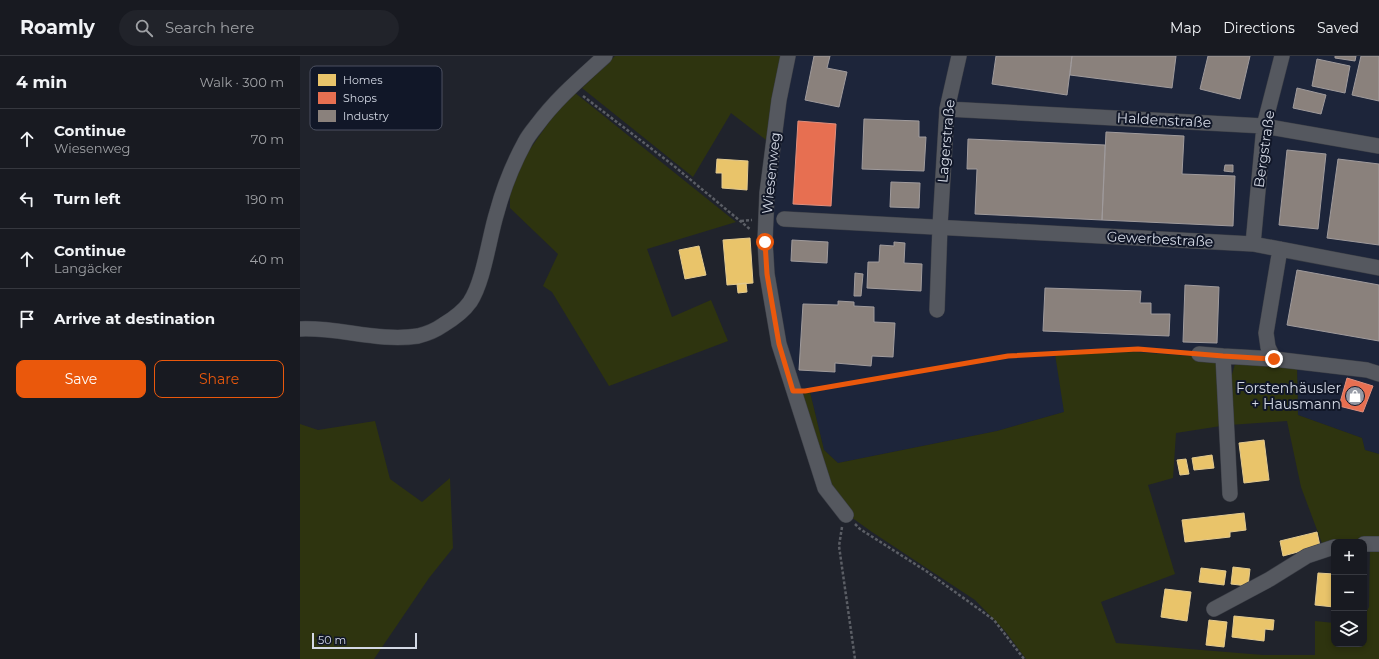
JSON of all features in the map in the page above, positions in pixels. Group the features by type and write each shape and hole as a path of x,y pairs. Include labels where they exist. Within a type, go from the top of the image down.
{"street":[{"path":"300,329 311,328 389,337 419,336 439,328 455,318 470,301 480,279 496,213 508,175 526,140 550,108 570,86 605,56"},
{"name":"Wiesenweg","path":"788,56 780,100 767,193 765,242 767,274 779,344 793,391 825,488 846,515"},
{"name":"Lagerstraße","path":"937,310 947,109 959,56"},
{"name":"Bergstraße","path":"1253,244 1264,126 1282,56"},
{"name":"Haldenstraße","path":"947,109 1264,126 1379,146"},
{"path":"784,219 940,226"},
{"name":"Gewerbestraße","path":"940,226 1253,244 1379,268"},
{"path":"1274,359 1268,346 1266,333 1280,249"},
{"path":"1199,354 1274,359 1367,370 1379,374"},
{"path":"1223,356 1230,494"},
{"path":"1367,544 1379,544"},
{"path":"1214,609 1270,579 1307,556 1331,548"}],"path":[{"path":"570,86 674,166 765,242"},
{"path":"793,391 805,391 1008,356 1138,349 1199,354"},
{"path":"855,659 839,546 841,531 846,515 860,529 926,571 994,620 1024,659"}],"shaded area":[{"path":"785,56 1379,56 1379,454 1365,450 1362,438 1298,415 1297,365 1216,358 1064,412 997,431 838,463 824,450 810,392 797,396 788,366 773,271 770,229"}],"green space":[{"path":"615,56 785,56 770,143 731,113 693,177 582,88"},
{"path":"574,92 736,222 647,249 672,317 711,300 728,341 609,386 552,292 543,286 558,254 510,208 510,194 519,165 558,109"},
{"path":"1135,352 1216,358 1221,426 1176,433 1173,478 1148,485 1175,574 1101,602 1116,643 1263,655 1315,655 1315,621 1331,623 1331,647 1367,647 1370,548 1379,547 1379,659 1026,659 1005,631 975,600 851,517 828,488 797,396 810,392 824,450 838,463 997,431 1064,412 1055,354"},
{"path":"1245,360 1297,365 1298,415 1362,438 1365,450 1379,454 1379,541 1367,541 1367,539 1331,539 1331,543 1323,546 1301,487 1287,421 1229,425 1229,385 1235,364"},
{"path":"375,421 390,479 422,502 450,478 453,548 429,578 374,659 300,659 300,424 318,430"}],"building: Homes":[{"path":"717,159 748,161 747,190 722,188 722,173 716,173"},
{"path":"750,238 753,283 727,285 723,240"},
{"path":"699,246 706,275 685,279 679,250"},
{"path":"746,283 747,292 738,293 737,284"},
{"path":"1264,440 1269,480 1244,483 1239,443"},
{"path":"1212,455 1214,468 1194,470 1192,458"},
{"path":"1186,459 1189,474 1180,475 1177,460"},
{"path":"1244,513 1246,530 1230,532 1230,537 1185,542 1182,520"},
{"path":"1317,532 1320,546 1283,556 1280,541"},
{"path":"1233,567 1250,569 1248,586 1231,584"},
{"path":"1201,568 1226,571 1224,585 1199,582"},
{"path":"1318,573 1331,574 1331,607 1315,605"},
{"path":"1165,589 1191,592 1187,621 1161,617"},
{"path":"1234,616 1274,620 1273,630 1265,629 1264,641 1232,637"},
{"path":"1209,620 1227,622 1224,647 1206,645"}],"building: Shops":[{"path":"798,121 836,124 831,206 793,204"},
{"name":"Forstenhäusler + Hausmann","path":"1347,378 1373,386 1363,412 1339,406"}],"building: Industry":[{"path":"814,56 830,56 827,68 847,72 839,107 805,100"},
{"path":"996,56 1072,56 1067,95 992,84"},
{"path":"1072,56 1176,56 1172,88 1070,75"},
{"path":"1208,56 1250,56 1240,99 1200,89"},
{"path":"1335,56 1356,56 1355,61 1335,58"},
{"path":"1361,56 1379,56 1379,101 1352,95"},
{"path":"1317,59 1350,66 1345,93 1312,86"},
{"path":"1297,88 1326,95 1321,114 1293,108"},
{"path":"864,119 919,121 919,137 926,137 924,171 862,169"},
{"path":"1106,132 1184,136 1182,174 1235,176 1233,226 1102,220"},
{"path":"968,139 1105,145 1102,220 975,214 977,169 967,169"},
{"path":"1287,150 1326,154 1318,229 1279,225"},
{"path":"1338,159 1379,164 1379,245 1327,238"},
{"path":"1225,165 1233,165 1233,172 1224,171"},
{"path":"891,182 920,183 919,208 890,207"},
{"path":"792,240 828,242 827,263 791,261"},
{"path":"894,242 905,243 904,263 922,264 921,291 867,288 868,262 879,262 880,245 894,246"},
{"path":"1297,270 1379,285 1379,341 1287,325"},
{"path":"855,273 863,274 861,296 854,296"},
{"path":"1185,285 1219,287 1217,343 1183,342"},
{"path":"1045,288 1141,291 1140,303 1151,303 1151,314 1170,314 1169,336 1043,331"},
{"path":"838,301 854,302 854,306 874,307 874,322 895,323 893,357 872,356 871,366 835,363 835,372 799,370 803,304 838,305"}],"place":[{"name":"Forstenhäusler + Hausmann","path":"1355,396"}],"route":[{"path":"765,242 767,274 779,344 793,391 805,391 1008,356 1138,349 1274,359"}]}
